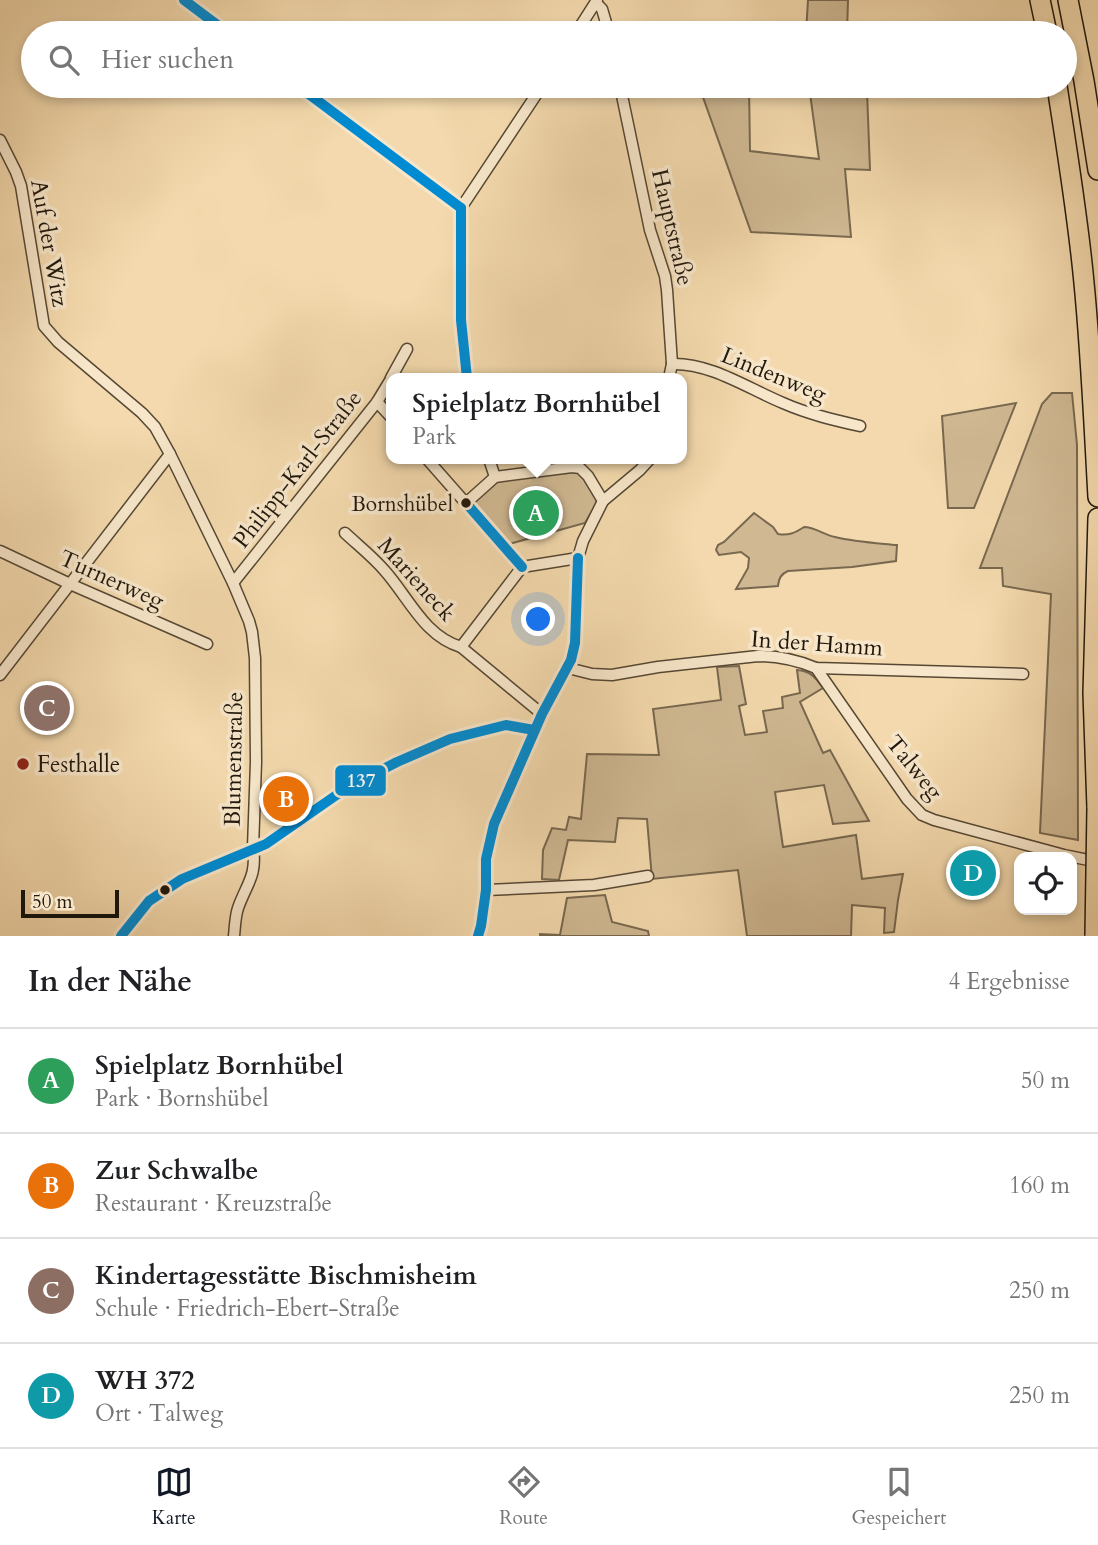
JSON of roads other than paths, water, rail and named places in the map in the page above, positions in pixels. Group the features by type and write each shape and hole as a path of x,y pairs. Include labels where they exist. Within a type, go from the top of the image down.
{"highway":[{"path":"1040,0 1044,21"},
{"path":"1068,0 1072,21"},
{"path":"1077,46 1098,170"},
{"path":"1059,98 1077,222 1090,341 1098,497"},
{"path":"1095,936 1097,808 1093,693 1098,518"}],"street":[{"path":"184,0 212,21"},
{"path":"584,21 596,1 606,21"},
{"path":"314,98 461,208"},
{"path":"466,373 461,320 461,208 534,98"},
{"name":"Hauptstraße","path":"622,98 650,230 667,290 672,364 670,373"},
{"name":"Auf der Witz","path":"0,140 21,186 44,326 58,342 155,427 233,583"},
{"name":"Philipp-Karl-Straße","path":"394,373 407,349"},
{"name":"Lindenweg","path":"672,364 684,363 704,368 794,408 860,426"},
{"name":"Philipp-Karl-Straße","path":"233,583 386,387"},
{"path":"377,402 386,412"},
{"path":"0,675 170,454"},
{"path":"431,464 522,567 578,558"},
{"path":"491,464 495,477"},
{"path":"478,936 486,890 486,859 494,824 534,730 568,668 575,643 578,558 588,529 603,501 645,464"},
{"path":"466,503 495,477 572,467 580,468 588,476 603,501"},
{"name":"Marieneck","path":"345,533 385,571 439,638 461,647 542,714"},
{"name":"Turnerweg","path":"0,551 206,644"},
{"name":"Marieneck","path":"461,647 522,567"},
{"name":"Blumenstraße","path":"233,583 249,621 254,645 256,762 254,870 237,911 234,936"},
{"name":"In der Hamm","path":"568,668 592,674 612,675 658,667 773,656 816,668 1023,674"},
{"name":"Talweg","path":"816,668 907,799 922,816 1098,862"},
{"path":"121,936 149,901 182,879 276,838 348,787 397,762 450,739 506,725 534,730"},
{"path":"486,890 594,885 648,876"}],"place":[{"name":"Bornshübel","path":"466,503"},
{"name":"Spielplatz Bornhübel","path":"536,513"},
{"name":"Kindertagesstätte Bischmisheim","path":"47,708"},
{"name":"Festhalle","path":"23,764"},
{"name":"Zur Schwalbe","path":"286,799"},
{"name":"WH 372","path":"973,873"}]}
